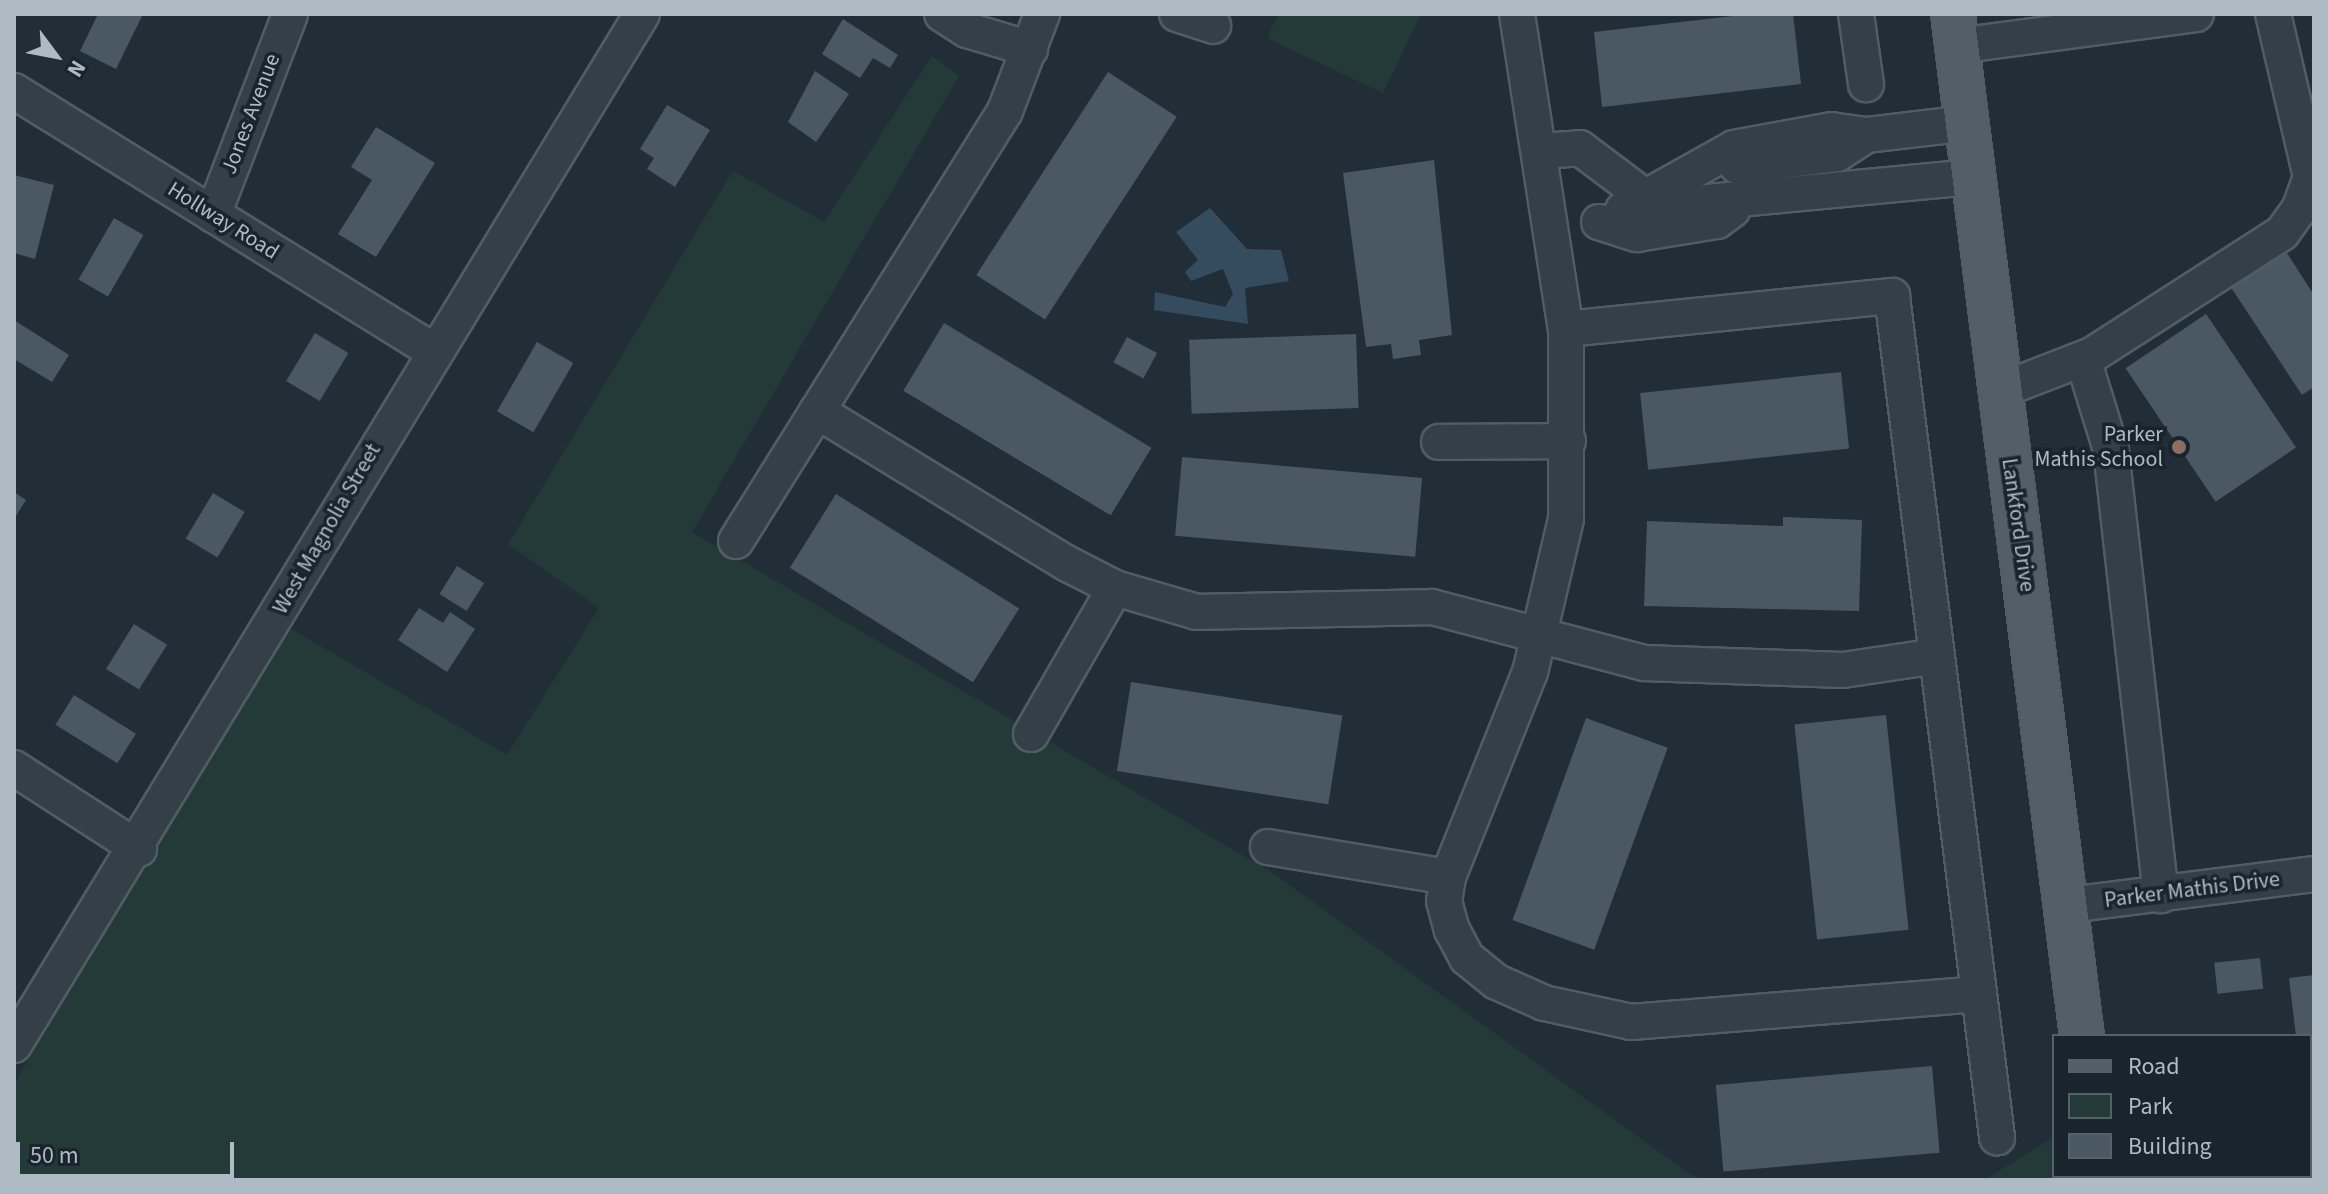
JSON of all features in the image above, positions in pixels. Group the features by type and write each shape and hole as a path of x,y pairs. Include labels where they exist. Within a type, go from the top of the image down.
{"main road":[{"name":"Lankford Drive","path":"1955,30 1999,391 2069,905 2082,1034"}],"street":[{"name":"Jones Avenue","path":"213,215 290,14"},
{"name":"West Magnolia Street","path":"14,1045 139,849 432,350 642,14"},
{"path":"942,14 967,30 1030,49"},
{"path":"736,541 1005,111 1042,14"},
{"path":"1177,14 1213,26"},
{"path":"1517,14 1555,228 1566,329 1566,519 1541,633 1448,877 1444,901 1467,958 1497,982 1588,1015 1684,1022 1978,994"},
{"path":"1856,14 1866,84"},
{"path":"1955,30 2196,14"},
{"path":"1999,391 2083,359 2282,233 2299,210 2311,177 2273,14"},
{"name":"Hollway Road","path":"14,91 432,350"},
{"path":"1622,210 1734,148 1783,136 1866,135 1968,123"},
{"path":"1541,151 1580,148 1622,210"},
{"path":"1555,228 1622,210 1975,177"},
{"path":"1566,329 1892,296 1997,1137"},
{"path":"2083,359 2111,450 2161,895"},
{"path":"817,411 1115,588 1197,612 1432,607 1541,633 1644,663 1843,670 1937,656"},
{"path":"1439,442 1568,441"},
{"path":"1031,734 1115,588"},
{"path":"14,768 139,849"},
{"path":"1268,847 1448,877"},
{"name":"Parker Mathis Drive","path":"2069,905 2314,874"}],"green space":[{"path":"1278,14 1421,14 1383,93 1267,38"},
{"path":"932,56 959,76 692,532 1273,873 1691,1175 1709,1180 14,1180 14,1084 288,627 507,755 599,608 508,544 733,171 824,222"},
{"path":"2052,1138 2052,1178 2065,1180 1984,1180"}],"water":[{"path":"1210,208 1247,249 1281,250 1289,281 1245,288 1248,324 1154,310 1155,292 1225,307 1233,294 1223,269 1191,281 1185,272 1198,260 1176,232"}],"building":[{"path":"98,14 143,14 116,69 80,51"},
{"path":"1750,14 1793,14 1801,84 1602,107 1594,32"},
{"path":"843,19 898,55 890,68 873,58 860,78 822,54"},
{"path":"815,71 849,94 816,142 788,122"},
{"path":"1108,72 1177,117 1045,320 976,275"},
{"path":"667,105 710,130 675,187 647,169 654,158 640,149"},
{"path":"376,127 435,163 376,257 338,234 372,180 351,167"},
{"path":"1434,160 1452,335 1419,340 1421,355 1393,359 1391,344 1366,347 1343,173"},
{"path":"14,175 54,185 35,259 14,253"},
{"path":"114,218 143,235 108,296 79,279"},
{"path":"2285,250 2314,295 2314,387 2302,395 2230,286"},
{"path":"2206,314 2296,447 2216,502 2126,368"},
{"path":"14,320 69,355 52,382 14,359"},
{"path":"944,323 1151,448 1111,515 903,391"},
{"path":"315,333 348,353 320,401 286,381"},
{"path":"1356,334 1359,408 1192,414 1189,340"},
{"path":"1127,337 1157,353 1143,379 1113,363"},
{"path":"537,342 573,363 533,432 497,411"},
{"path":"1841,372 1849,449 1648,470 1640,393"},
{"path":"1182,457 1422,478 1415,557 1175,536"},
{"path":"14,492 26,500 14,519"},
{"path":"213,493 245,512 217,557 186,538"},
{"path":"836,494 1019,608 973,682 790,568"},
{"path":"1783,517 1862,520 1859,611 1644,606 1647,521 1783,526"},
{"path":"457,566 484,583 467,611 440,594"},
{"path":"419,608 443,623 450,612 475,629 447,672 398,640"},
{"path":"134,624 167,645 139,690 106,669"},
{"path":"1131,682 1342,715 1328,804 1117,771"},
{"path":"74,695 136,734 117,763 55,725"},
{"path":"1886,715 1909,930 1817,939 1795,725"},
{"path":"1586,718 1668,748 1594,950 1512,920"},
{"path":"2260,958 2263,989 2217,994 2214,963"},
{"path":"2314,975 2314,1039 2312,1034 2296,1034 2289,978"},
{"path":"1932,1066 1940,1153 1723,1172 1716,1085"}],"place":[{"name":"Parker Mathis School","path":"2179,447"}]}
